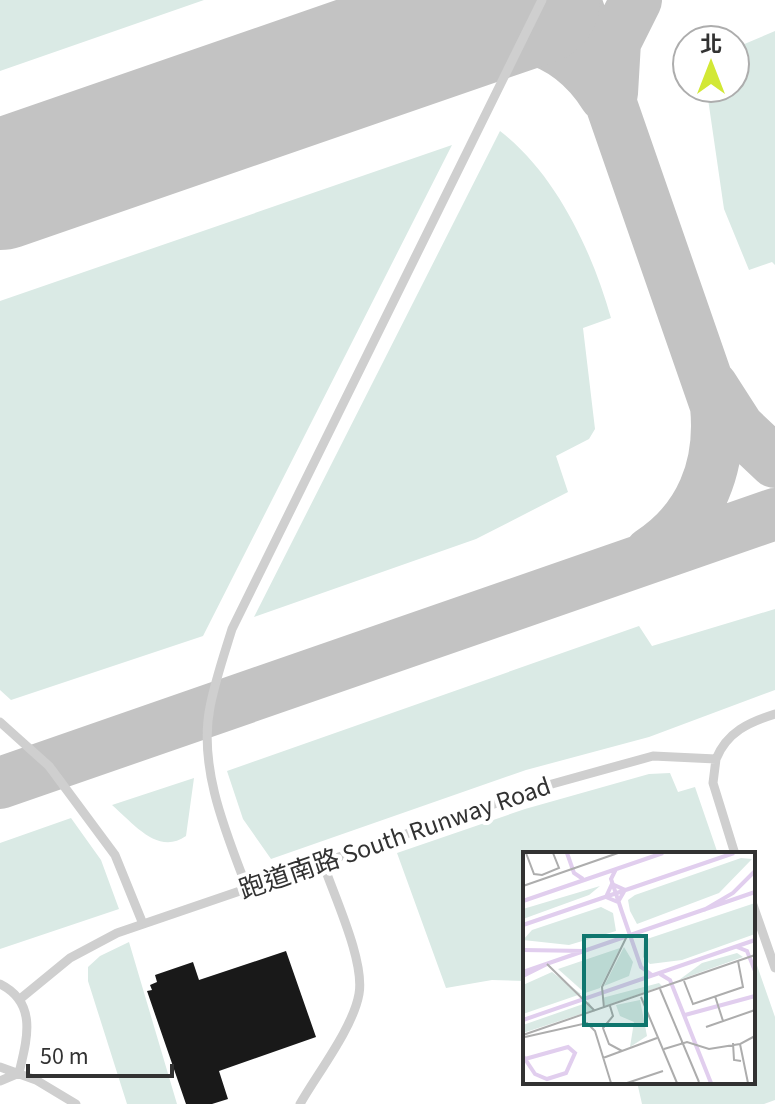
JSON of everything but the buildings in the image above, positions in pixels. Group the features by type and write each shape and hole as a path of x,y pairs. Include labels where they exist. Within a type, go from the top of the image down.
{"lane":[{"path":"247,888 223,823 211,772 209,710 232,629 542,0"},
{"path":"734,852 713,783 716,759 720,748 738,729 775,714"},
{"path":"0,722 49,766 115,855 143,924"},
{"name":"跑道南路 South Runway Road","path":"20,999 93,944 517,794 653,756 716,759"},
{"path":"300,1104 348,1022 359,994 356,963 323,863"},
{"path":"755,911 775,968"},
{"path":"0,984 20,999 26,1008 28,1026 19,1073"},
{"path":"0,1067 19,1073 76,1104"},
{"path":"0,1081 19,1073"}],"shaded area":[{"path":"0,0 204,0 0,71"},
{"path":"775,31 775,265 772,262 749,270 724,209 709,104 751,104 751,41"},
{"path":"500,131 520,149 555,191 594,267 611,318 583,328 595,429 589,439 556,456 568,492 476,539 254,617"},
{"path":"452,145 203,636 11,700 0,690 0,301"},
{"path":"775,609 775,690 649,737 526,770 271,859 243,819 227,771 639,626 652,646"},
{"path":"670,773 678,792 695,787 717,852 523,852 523,981 492,980 446,988 397,853 525,809 649,774"},
{"path":"194,778 186,836 176,841 156,840 146,835 112,805"},
{"path":"71,818 101,860 119,909 0,949 0,843"},
{"path":"129,942 177,1104 127,1104 88,981 88,967 100,956"},
{"path":"755,960 775,1017 775,1100 764,1104 642,1104 637,1084 755,1084"}],"taxiway":[{"path":"575,0 716,406 715,450 704,490 683,525 650,553"},
{"path":"612,93 615,42 636,0"},
{"path":"430,36 481,32 528,37 569,57 588,74 605,96"},
{"path":"0,184 11,181"},
{"path":"712,386 739,428 775,462"},
{"path":"0,783 775,514"}],"runway":[{"path":"0,185 535,0"}]}
